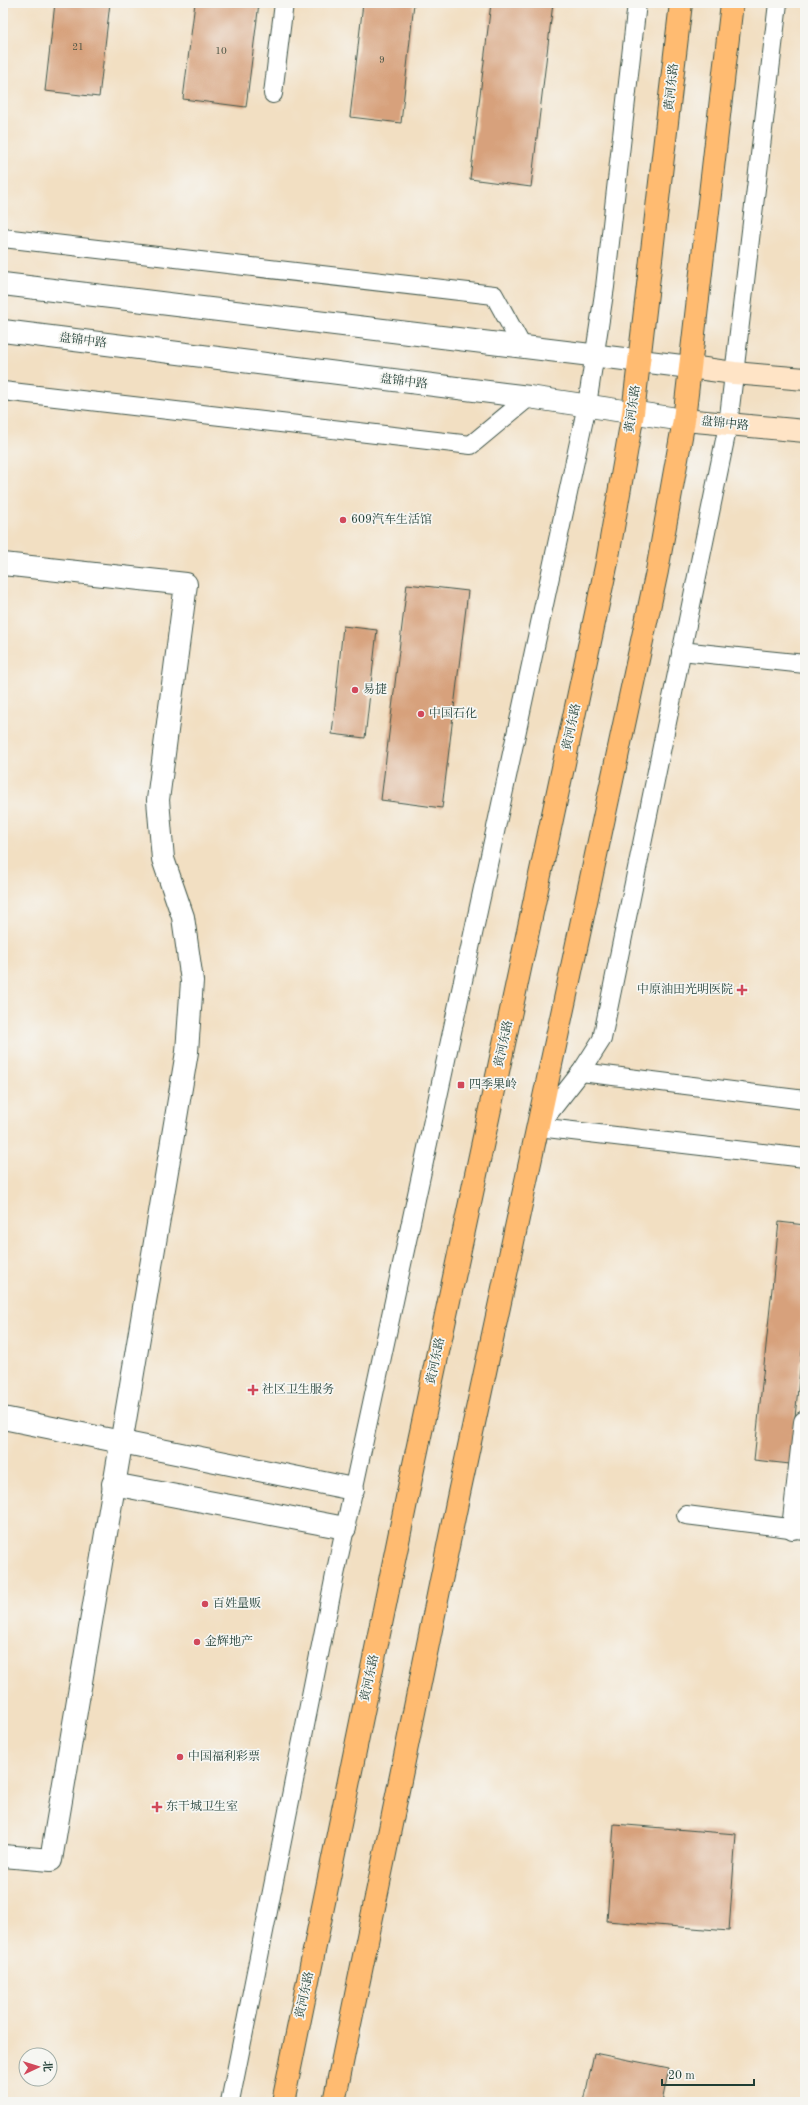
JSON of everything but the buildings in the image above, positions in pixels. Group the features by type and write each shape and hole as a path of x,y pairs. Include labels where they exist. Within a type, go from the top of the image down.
{"main road":[{"name":"黄河东路","path":"283,2102 410,1483 606,569 633,413 681,3"},
{"path":"334,2102 459,1493 657,571 684,420 732,3"},
{"path":"690,367 734,373 805,379"},
{"name":"盘锦中路","path":"684,420 805,431"}],"street":[{"path":"3,284 595,354 690,367"},
{"name":"盘锦中路","path":"3,331 529,397 684,420"},
{"path":"3,564 186,584 158,800 163,859 183,917 192,981 187,1052 51,1860 3,1856"},
{"path":"3,1418 353,1489"},
{"path":"799,1529 805,1422"},
{"path":"114,1484 345,1528"}],"lane":[{"path":"273,94 284,3"},
{"path":"230,2102 353,1489 587,405 605,287 637,3"},
{"path":"538,1127 581,1072 602,1039 728,425 778,3"},
{"path":"3,238 494,295 522,346"},
{"path":"3,391 471,445 529,397"},
{"path":"681,651 805,664"},
{"path":"581,1072 805,1100"},
{"path":"538,1127 805,1158"},
{"path":"686,1515 799,1529"}],"place":[{"name":"609汽车生活馆","path":"343,520"},
{"name":"易捷","path":"355,690"},
{"name":"中国石化","path":"421,714"},
{"name":"中原油田光明医院","path":"742,990"},
{"name":"四季果岭","path":"461,1085"},
{"name":"社区卫生服务","path":"253,1390"},
{"name":"百姓量贩","path":"205,1604"},
{"name":"金辉地产","path":"197,1642"},
{"name":"中国福利彩票","path":"180,1757"},
{"name":"东干城卫生室","path":"157,1807"}]}
